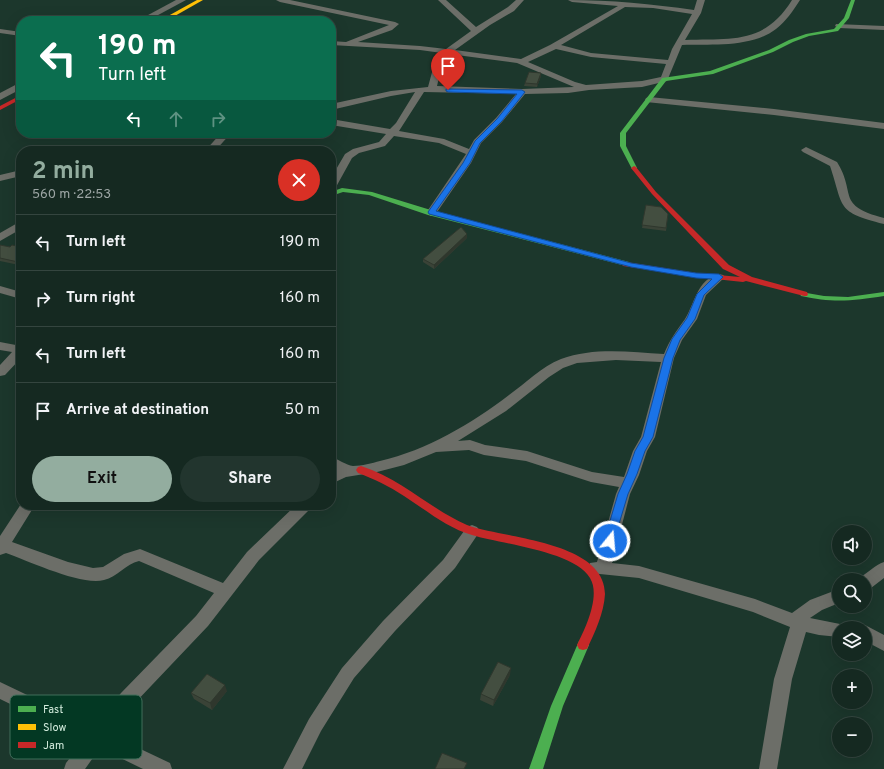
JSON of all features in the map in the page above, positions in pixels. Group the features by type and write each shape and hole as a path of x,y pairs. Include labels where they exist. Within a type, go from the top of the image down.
{"main road":[{"path":"171,16 201,0"},
{"path":"754,281 738,275 717,258 657,196 628,158 622,140 624,133 664,79 711,73 771,51 791,41 836,30 846,18 853,0"},
{"path":"0,108 16,100"},
{"path":"351,190 370,193 431,212 631,265 696,275 754,281 828,298 848,299 881,293"},
{"path":"354,470 380,477 403,489 434,512 472,532 558,553 596,568 595,575 599,586 598,600 585,640 564,687 536,769"}],"street":[{"path":"151,16 182,0"},
{"path":"280,0 395,24 389,28 348,44"},
{"path":"442,0 476,31"},
{"path":"432,90 438,65 446,53 476,31 508,12 520,0"},
{"path":"572,0 653,6 697,13"},
{"path":"336,106 379,95 421,90 522,92 528,90 568,90 589,87 642,84 664,79 680,43 697,13 701,0"},
{"path":"680,43 746,39 775,28 796,0"},
{"path":"522,62 554,46 619,7 630,4"},
{"path":"839,26 884,28"},
{"path":"0,31 16,33"},
{"path":"336,43 420,48 446,53 522,62 573,84 589,87"},
{"path":"554,46 592,55 663,61 670,64"},
{"path":"0,97 16,89"},
{"path":"336,179 348,156 382,144 400,124 421,90"},
{"path":"431,212 466,163 477,142 500,120 522,92"},
{"path":"649,100 774,112 884,126"},
{"path":"336,123 441,141 471,154"},
{"path":"214,146 222,138"},
{"path":"806,150 834,164 844,200 848,206 860,215 884,221"},
{"path":"0,178 16,174"},
{"path":"336,188 351,190"},
{"path":"0,238 16,227"},
{"path":"596,568 606,554 628,482 640,451 648,437 668,358 676,339 691,319 701,294 719,277"},
{"path":"0,289 16,294"},
{"path":"0,346 16,350"},
{"path":"0,372 16,356"},
{"path":"336,475 339,473 395,462 431,449 490,416 551,369 567,362 608,356 668,358"},
{"path":"431,449 470,445 484,450 527,456 591,477 628,482"},
{"path":"336,464 354,470"},
{"path":"25,510 1,547 93,574 108,572 132,555 140,555 225,591"},
{"path":"131,695 202,621 253,556 299,510"},
{"path":"292,769 315,725 348,673 388,626 449,564 472,532"},
{"path":"596,568 639,572 755,606 797,622 832,630"},
{"path":"872,579 884,568"},
{"path":"768,769 783,680 797,622 816,605 832,599"},
{"path":"872,636 884,644"},
{"path":"0,690 10,695"},
{"path":"142,758 163,769"},
{"path":"73,769 81,759"}],"building":[{"path":"529,72 541,73 537,84 525,83"},
{"path":"646,205 661,207 668,214 666,228 642,225"},
{"path":"461,227 467,234 434,265 423,259"},
{"path":"0,245 10,247 12,245 16,246 16,262 0,258"},
{"path":"498,662 511,668 494,700 481,694"},
{"path":"207,674 225,685 210,703 191,693"},
{"path":"442,753 467,763 464,769 435,769"}],"traffic: fast":[{"path":"634,168 623,146 623,133 664,79 711,73 771,51 791,41 808,35 836,30 846,18 853,0"},
{"path":"336,192 342,190 370,193 431,213 626,264"},
{"path":"804,294 824,298 848,299 884,294"},
{"path":"536,769 557,706 583,645"}],"traffic: slow":[{"path":"171,16 201,0"}],"traffic: jam":[{"path":"0,108 16,100"},
{"path":"634,168 654,193 726,267 749,279 804,294"},
{"path":"626,264 696,275 743,280"},
{"path":"361,470 400,488 448,520 464,528 557,552 574,559 587,567 595,576 599,593 594,620 583,645"}],"route":[{"path":"448,90 522,92 518,95 500,120 477,142 466,163 431,212 631,265 719,277 701,294 691,319 676,339 668,358 648,437 640,451 623,494 610,541"}]}
